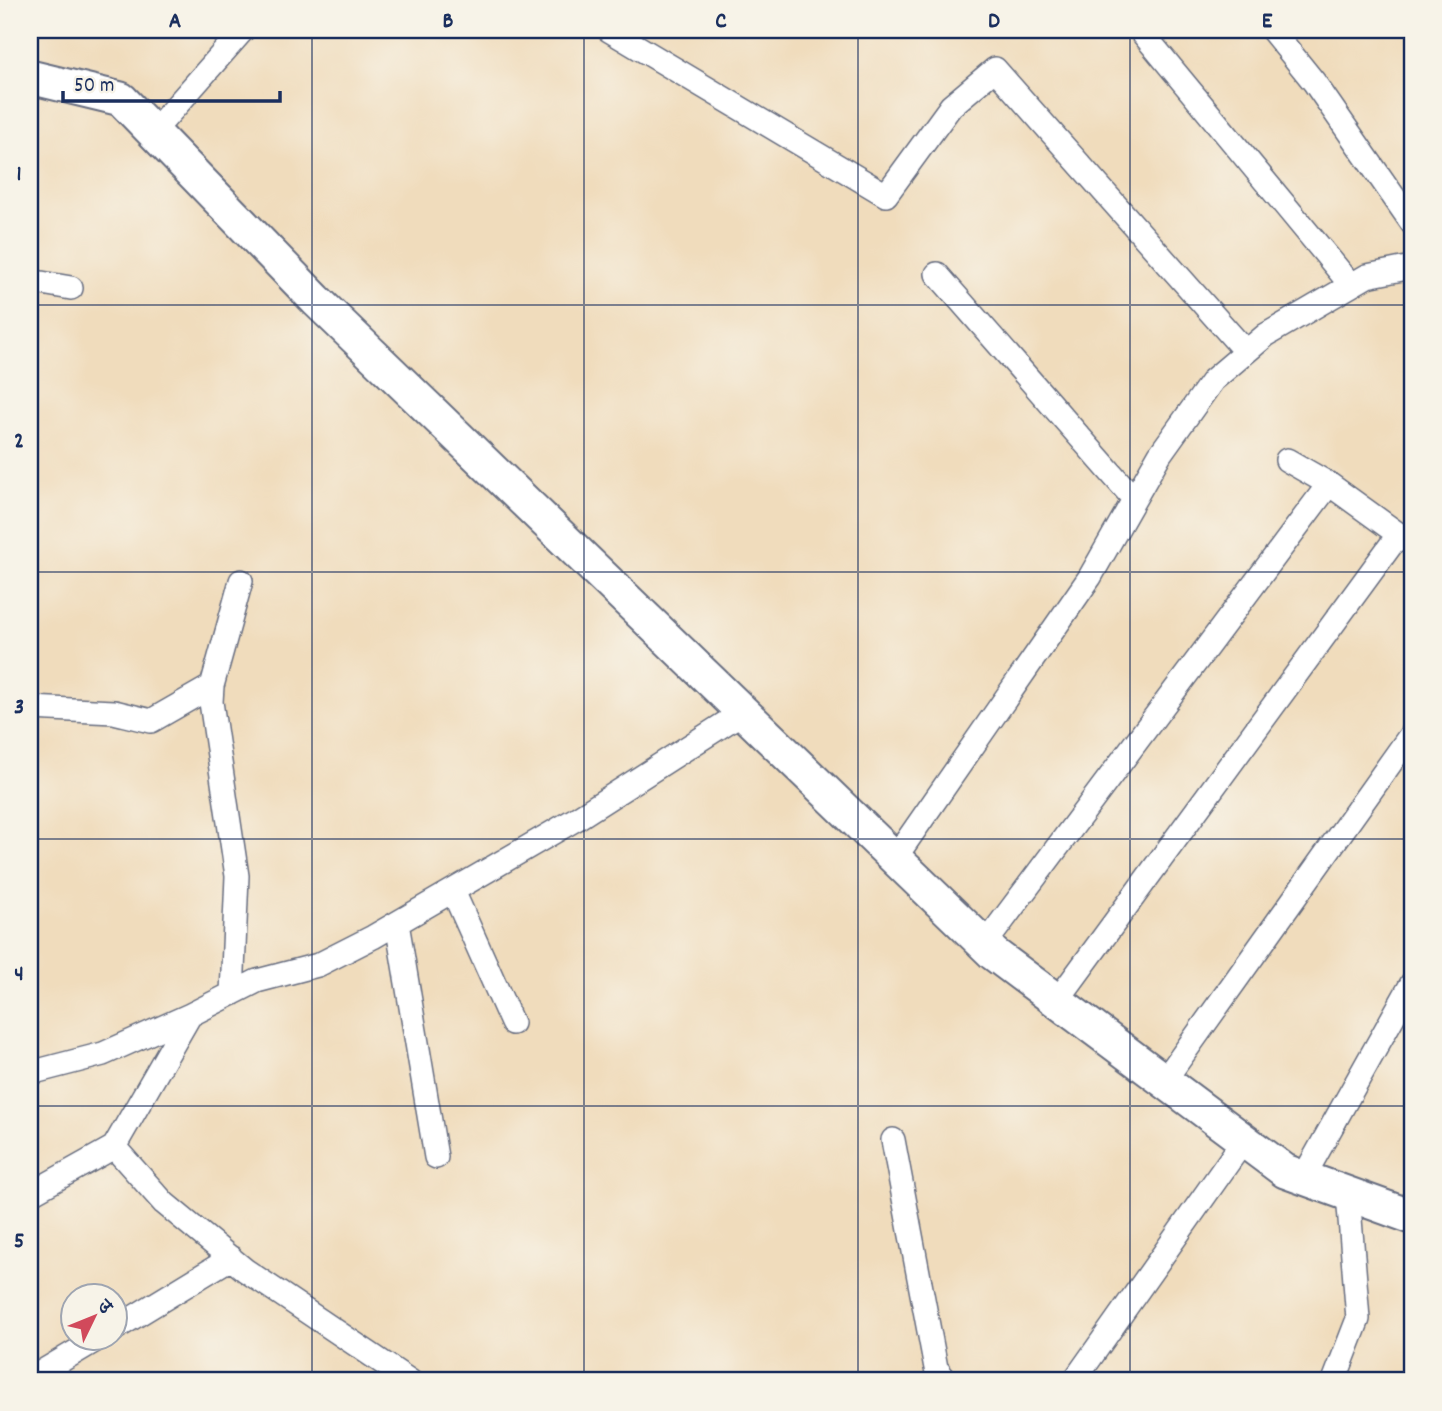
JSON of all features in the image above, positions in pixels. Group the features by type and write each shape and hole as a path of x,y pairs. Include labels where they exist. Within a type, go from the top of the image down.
{"street":[{"path":"153,132 243,30"},
{"path":"609,30 886,195 951,106 995,69 1246,352"},
{"path":"1140,30 1351,285"},
{"path":"1272,30 1314,82 1412,223"},
{"path":"30,77 121,99 316,300 985,944 1285,1171 1412,1217"},
{"path":"895,858 1090,577 1160,454 1213,380 1266,335 1351,285 1367,276 1412,267"},
{"path":"937,274 1134,499"},
{"path":"30,281 71,288"},
{"path":"1057,1001 1405,539 1329,484 1287,460"},
{"path":"985,944 1329,484"},
{"path":"232,994 237,876 211,702 212,685 241,581"},
{"path":"30,708 114,712 151,721 212,685"},
{"path":"30,1073 103,1054 257,981 318,965 397,923 576,819 743,712"},
{"path":"1164,1081 1408,747"},
{"path":"453,891 512,1023"},
{"path":"397,923 436,1157"},
{"path":"1303,1178 1412,984"},
{"path":"30,1194 114,1147 190,1015"},
{"path":"893,1140 936,1368 946,1381"},
{"path":"1074,1381 1244,1140"},
{"path":"114,1147 164,1203 231,1258 410,1381"},
{"path":"1334,1381 1359,1319 1348,1194"},
{"path":"130,1319 231,1258"},
{"path":"30,1379 75,1352"}]}
